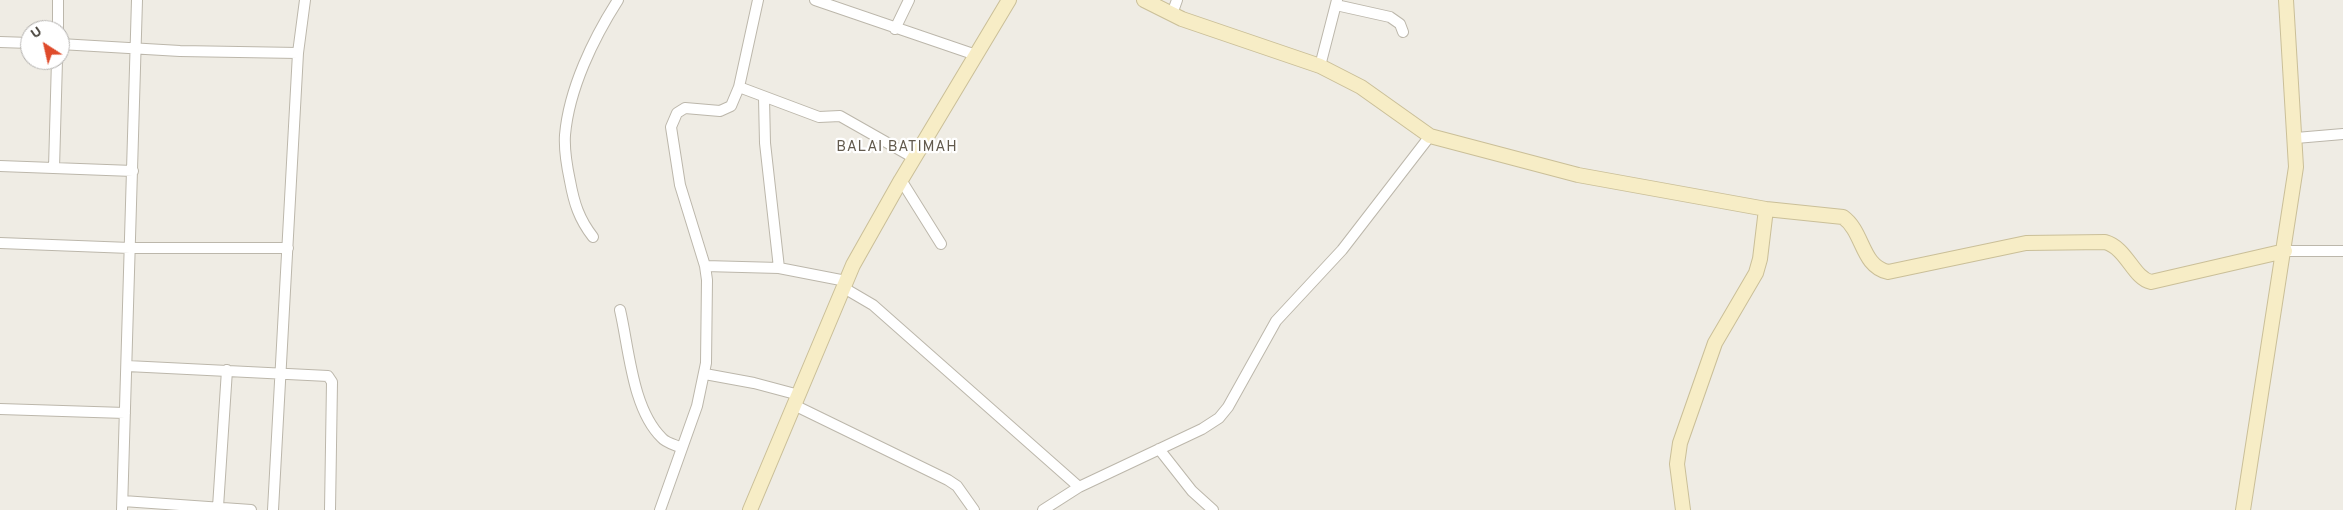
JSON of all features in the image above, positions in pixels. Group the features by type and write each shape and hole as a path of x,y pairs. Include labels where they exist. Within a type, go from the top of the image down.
{"street":[{"path":"58,0 58,20"},
{"path":"137,0 122,505 218,506 251,510"},
{"path":"273,510 282,374 298,53 306,0"},
{"path":"592,237 580,220 573,200 565,136 570,103 582,67 618,0"},
{"path":"660,510 697,406 705,374 707,280 705,266 680,185 671,127 677,113 685,108 720,111 728,109 734,102 758,0"},
{"path":"815,0 895,29 976,54"},
{"path":"895,29 910,0"},
{"path":"750,510 845,284 868,236 1009,0"},
{"path":"1144,0 1172,14 1320,66 1361,87 1430,136 1578,175 1766,209 1843,217 1850,224 1873,265 1888,272 2026,243 2105,242 2117,247 2143,278 2151,282 2284,251 2343,251"},
{"path":"1172,14 1177,0"},
{"path":"2243,510 2296,166 2296,138 2286,0"},
{"path":"1320,66 1337,3 1396,19 1403,32"},
{"path":"0,42 20,43"},
{"path":"70,44 180,51 298,53"},
{"path":"54,168 57,70"},
{"path":"739,87 764,98 819,117 840,116 914,158"},
{"path":"764,98 764,143 778,268"},
{"path":"2296,138 2343,134"},
{"path":"1043,510 1079,488 1202,430 1219,418 1228,407 1276,321 1342,250 1430,136"},
{"path":"0,166 133,171"},
{"path":"901,180 941,244"},
{"path":"1683,510 1677,464 1680,443 1715,343 1756,273 1760,259 1766,209"},
{"path":"0,243 130,248 288,248"},
{"path":"705,266 778,268 845,284 873,304 1079,488"},
{"path":"620,310 629,366 640,400 652,425 662,439 682,448"},
{"path":"127,366 282,374 325,374 331,378 330,510"},
{"path":"218,506 227,370"},
{"path":"705,374 754,382 796,400 948,480 957,486 974,510"},
{"path":"0,409 125,414"},
{"path":"1159,450 1192,491 1213,510"}],"district":[{"name":"BALAI BATIMAH","path":"897,148"}]}
